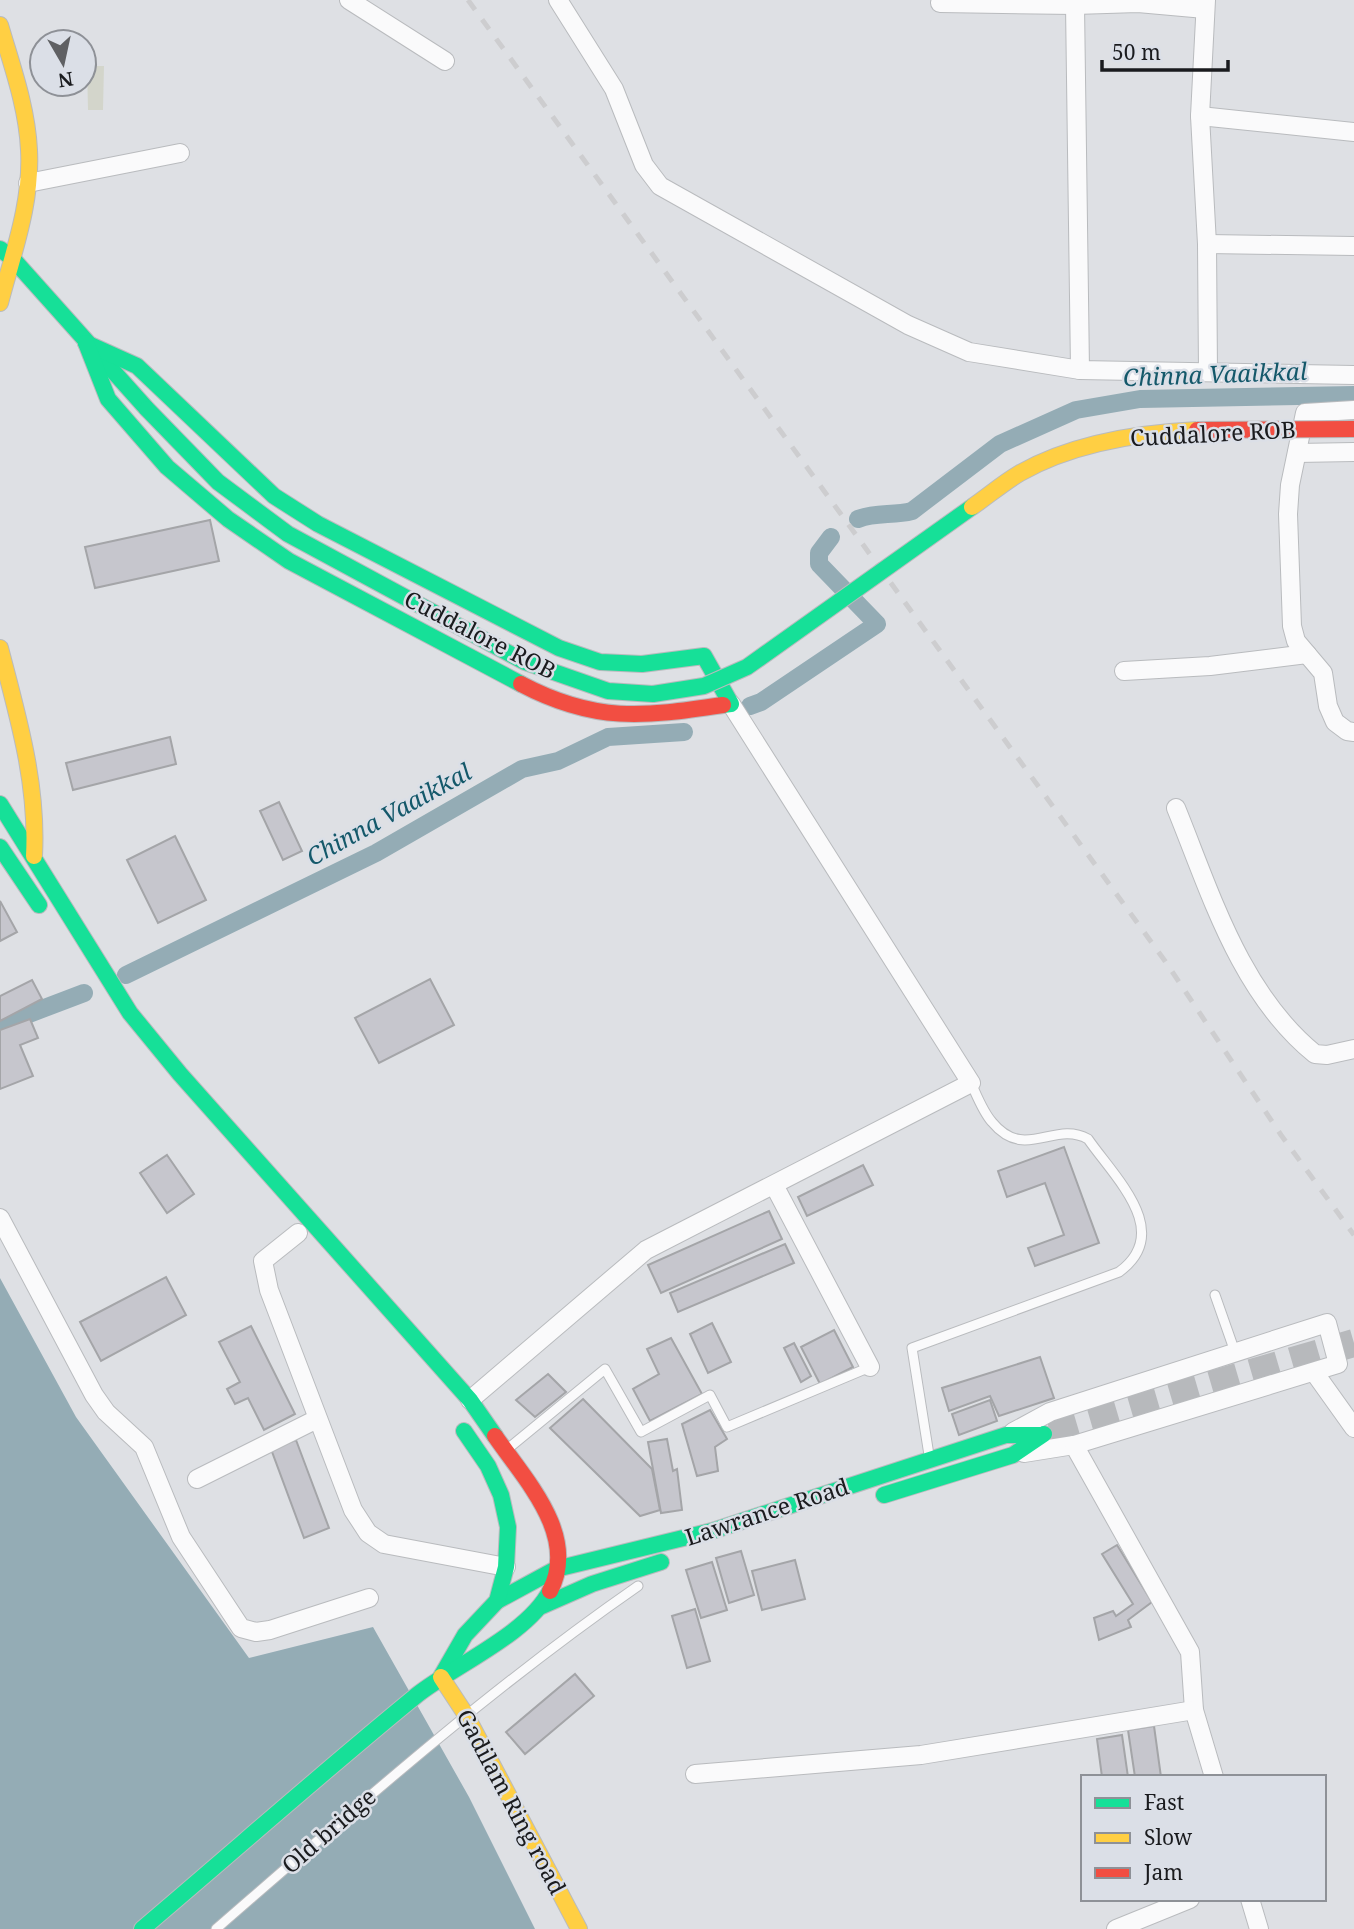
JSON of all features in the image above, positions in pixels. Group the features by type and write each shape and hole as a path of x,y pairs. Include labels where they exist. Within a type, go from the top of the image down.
{"main road":[{"path":"0,25 26,118 28,183 6,253 0,303"},
{"name":"Cuddalore ROB","path":"6,253 147,409 218,482 288,534 526,662 608,691 653,694 704,685 747,667 1020,473 1053,455 1106,440 1166,432 1354,429"},
{"path":"86,343 137,366 255,479 318,524 510,625 569,652 600,662 642,664 704,656 731,704 647,716 594,713 540,694 289,561 228,519 167,467 108,399 86,343"},
{"path":"0,648 35,794 38,821 34,856"},
{"path":"0,804 130,1013 180,1074 314,1221 470,1400 506,1451 548,1514 559,1548 554,1583 542,1606"},
{"path":"0,847 51,922"},
{"path":"93,986 139,1048 263,1193"},
{"path":"441,1677 465,1635 497,1601 506,1567 508,1527 501,1495 488,1466 457,1421"},
{"name":"Lawrance Road","path":"497,1601 556,1569 712,1531 1006,1436 1045,1434 1013,1455 871,1499"},
{"name":"Lawrance Road","path":"703,1550 780,1526"},
{"name":"Lawrance Road","path":"142,1929 420,1693 481,1653 542,1606 592,1584 679,1557"},
{"name":"Gadilam Ring road","path":"441,1677 466,1715 579,1929"}],"street":[{"path":"349,0 445,61"},
{"path":"558,0 614,89 644,165 660,186 908,325 969,352 1080,370 1354,375"},
{"path":"940,3 1205,4 1200,116 1207,244 1208,372"},
{"path":"1074,5 1080,370"},
{"path":"1200,116 1354,132"},
{"path":"28,183 180,153"},
{"path":"1207,244 1354,246"},
{"path":"1354,410 1304,413 1290,485 1289,563 1292,626 1296,641 1323,673 1328,706 1335,722 1347,732 1354,732"},
{"path":"1297,453 1354,453"},
{"path":"1124,671 1210,666 1307,654"},
{"path":"470,1400 646,1251 971,1083 731,704"},
{"path":"1176,808 1228,936 1252,982 1315,1054 1327,1055 1354,1049"},
{"path":"774,1185 870,1367"},
{"path":"0,1218 94,1395 106,1412 144,1447 181,1537 241,1628 256,1632 270,1630 369,1598"},
{"path":"298,1233 263,1261 269,1290 353,1510 368,1533 384,1544 506,1567"},
{"path":"1006,1436 1050,1412 1327,1323 1338,1364 1074,1445 1013,1455"},
{"path":"1314,1372 1354,1428"},
{"path":"197,1479 317,1419"},
{"path":"1074,1445 1190,1652 1194,1710 1212,1775"},
{"path":"695,1774 921,1755 1194,1710"},
{"path":"1116,1929 1185,1901"},
{"path":"1251,1901 1259,1929"}],"lane":[{"path":"930,1460 912,1348 1119,1272 1139,1252 1143,1238 1138,1211 1088,1139 1078,1134 1065,1133 1026,1143 1009,1136 992,1122 971,1083"},
{"path":"1215,1295 1235,1352"},
{"path":"506,1451 605,1369 640,1432 710,1395 727,1427 870,1367"},
{"name":"Old bridge","path":"216,1929 443,1733 547,1649 638,1586"}],"shaded area":[{"path":"98,66 104,66 103,110 88,110 88,98 98,98"}],"water":[{"path":"0,1278 76,1417 249,1658 373,1627 469,1797 535,1929 0,1929"}],"building":[{"path":"210,520 219,561 95,588 85,547"},
{"path":"170,737 176,764 73,790 66,763"},
{"path":"279,802 302,851 283,860 260,811"},
{"path":"175,836 206,900 158,923 127,860"},
{"path":"0,901 17,932 0,941"},
{"path":"430,979 454,1025 379,1063 355,1018"},
{"path":"32,980 42,999 0,1021 0,996"},
{"path":"30,1019 38,1038 20,1045 33,1076 0,1089 0,1030"},
{"path":"1064,1147 1099,1243 1035,1266 1028,1248 1064,1235 1045,1183 1007,1197 998,1171"},
{"path":"167,1155 194,1194 167,1213 140,1173"},
{"path":"863,1165 873,1185 807,1216 798,1197"},
{"path":"769,1211 782,1239 661,1293 648,1265"},
{"path":"785,1244 794,1263 678,1312 670,1293"},
{"path":"166,1277 186,1315 101,1361 80,1322"},
{"path":"712,1323 731,1362 708,1373 690,1334"},
{"path":"251,1326 295,1414 264,1430 248,1398 235,1404 227,1389 240,1382 219,1342"},
{"path":"834,1330 853,1367 820,1384 801,1347"},
{"path":"671,1338 702,1394 650,1421 633,1389 659,1374 647,1349"},
{"path":"794,1343 811,1376 801,1382 784,1348"},
{"path":"1040,1357 1054,1398 999,1416 990,1396 949,1411 942,1388"},
{"path":"548,1374 566,1392 535,1417 516,1400"},
{"path":"583,1399 652,1469 660,1510 640,1516 550,1428"},
{"path":"990,1400 997,1421 959,1435 952,1414"},
{"path":"710,1410 727,1439 715,1447 718,1471 697,1476 682,1424"},
{"path":"667,1439 673,1471 677,1469 682,1510 661,1513 648,1442"},
{"path":"296,1440 329,1528 304,1538 271,1449"},
{"path":"1117,1545 1152,1602 1128,1620 1131,1627 1099,1640 1094,1618 1113,1611 1116,1616 1133,1604 1102,1554"},
{"path":"741,1551 754,1595 729,1603 716,1558"},
{"path":"795,1560 805,1599 762,1610 752,1571"},
{"path":"712,1562 727,1610 701,1618 686,1570"},
{"path":"695,1609 710,1661 687,1668 672,1616"},
{"path":"575,1674 594,1696 525,1754 506,1732"},
{"path":"1154,1726 1161,1775 1135,1775 1128,1730"},
{"path":"1122,1735 1128,1775 1102,1775 1097,1739"}],"waterway":[{"name":"Chinna Vaaikkal","path":"858,519 912,511 1000,444 1076,410 1140,399 1354,395"},
{"name":"Chinna Vaaikkal","path":"750,706 761,702 877,624 819,564 819,553 831,537"},
{"name":"Chinna Vaaikkal","path":"126,975 376,853 522,769 558,761 608,737 684,732"},
{"name":"Chinna Vaaikkal","path":"0,1025 84,993"}],"tunnel":[{"path":"1050,1432 1354,1343"}],"railway":[{"path":"468,0 1165,961 1281,1135 1354,1235"}],"traffic: fast":[{"path":"0,249 12,258 147,409"},
{"path":"86,343 137,366 274,496 318,524 559,648 600,662 642,664 704,656 731,704 723,705"},
{"path":"86,343 108,399 167,467 228,519 289,561 521,684"},
{"path":"147,409 218,482 288,534 525,662 608,691 653,694 704,686 747,667 972,507"},
{"path":"0,804 130,1013 180,1074 470,1400 495,1436"},
{"path":"0,847 39,905"},
{"path":"442,1675 465,1635 497,1601 506,1567 508,1527 501,1495 488,1466 464,1431"},
{"path":"884,1495 1013,1455 1044,1434"},
{"path":"497,1601 556,1569 712,1531 1006,1435 1041,1435"},
{"path":"542,1606 592,1584 661,1562"},
{"path":"142,1929 417,1695 490,1648 525,1621 540,1607 550,1591"}],"traffic: slow":[{"path":"0,25 18,87 29,150 25,209 0,303"},
{"path":"972,507 1020,473 1062,454 1106,441 1197,430"},
{"path":"0,648 30,777 34,856"},
{"path":"441,1677 466,1715 579,1929"}],"traffic: jam":[{"path":"1197,430 1354,429"},
{"path":"521,684 573,705 620,714 668,712 723,705"},
{"path":"495,1436 545,1509 553,1529 558,1549 557,1570 550,1591"}]}
